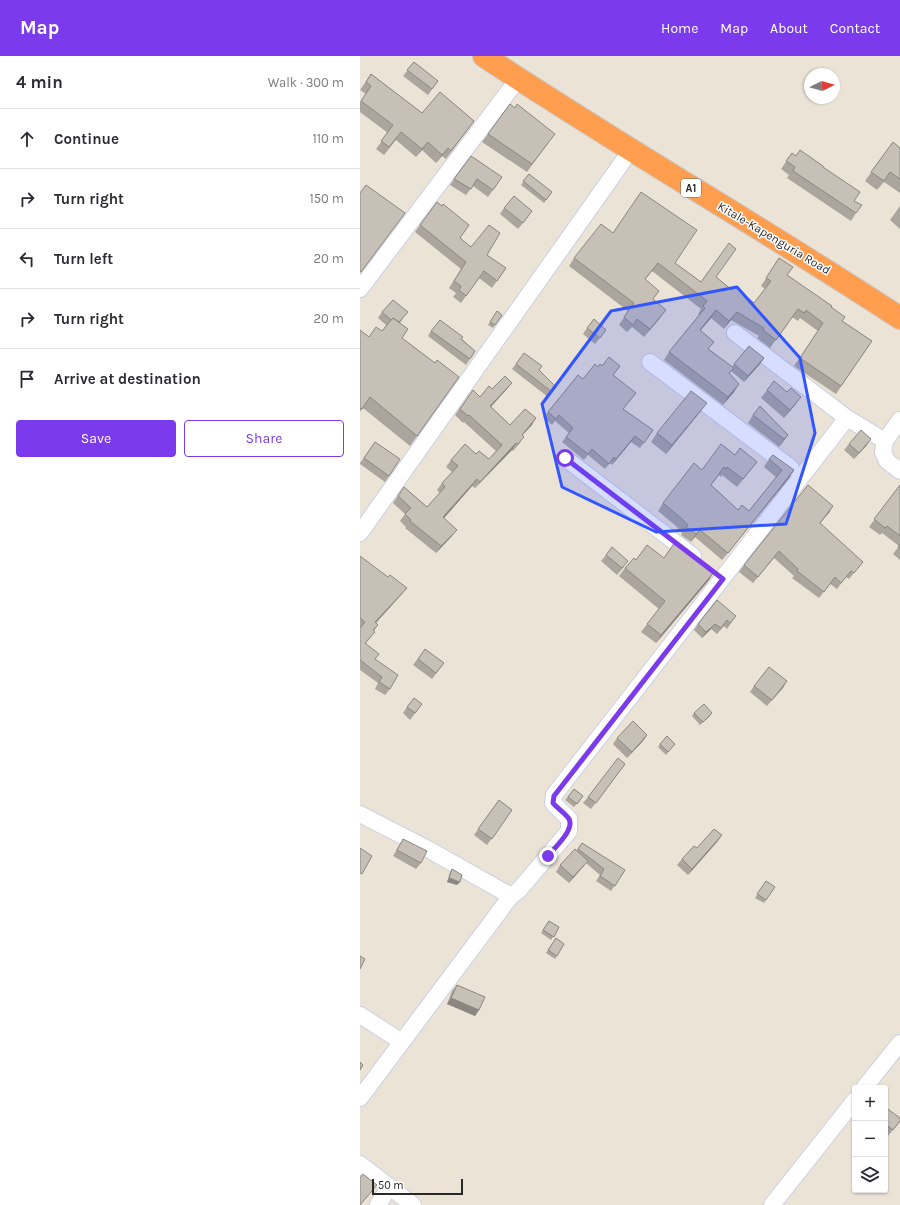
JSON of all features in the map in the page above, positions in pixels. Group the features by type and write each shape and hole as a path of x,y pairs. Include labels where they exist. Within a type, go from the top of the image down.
{"highway":[{"name":"Kitale-Kapenguria Road","path":"497,59 518,79 839,277 900,318"}],"street":[{"path":"360,289 518,79"},
{"path":"360,533 631,150"},
{"path":"735,333 847,418 885,441"},
{"path":"650,362 802,476"},
{"path":"360,1098 511,896 519,890 569,831 569,819 553,803 554,796 847,418"},
{"path":"900,420 885,441 883,452 887,461 900,471"},
{"path":"565,458 723,579"},
{"path":"360,814 426,848 511,896"},
{"path":"360,1015 402,1042"},
{"path":"866,1085 900,1043"},
{"path":"772,1205 852,1104"},
{"path":"360,1164 413,1205"},
{"path":"378,1205 389,1187"}],"highlighted area":[{"path":"737,287 800,358 815,433 786,524 656,532 562,487 542,404 611,311"}],"building":[{"path":"414,62 438,81 432,89 407,70"},
{"path":"371,74 422,113 440,92 474,121 451,151 448,148 442,155 428,142 422,149 401,132 389,147 381,141 393,125 361,101 371,86 366,82"},
{"path":"510,104 515,108 517,104 555,134 532,164 488,134"},
{"path":"893,142 900,148 900,179 890,172 884,181 871,172"},
{"path":"800,150 860,192 854,201 862,205 856,213 793,171 795,167 786,161 792,153 796,156"},
{"path":"471,156 502,177 493,190 477,179 471,189 454,179"},
{"path":"529,174 552,192 546,200 523,181"},
{"path":"366,185 405,213 360,272 360,193"},
{"path":"641,192 697,230 675,263 701,282 729,243 736,249 716,277 732,290 734,286 754,303 771,281 766,278 779,258 793,267 787,275 832,306 831,307 845,317 842,321 872,341 841,386 800,358 823,323 806,310 804,313 798,309 776,340 763,330 764,328 737,312 729,321 716,310 700,330 714,342 708,349 734,368 729,373 739,384 728,397 669,352 705,308 703,306 707,301 658,263 645,279 659,291 653,299 666,310 650,329 637,319 633,325 624,317 634,303 574,258 601,224 613,233"},
{"path":"514,196 532,211 523,223 504,208"},
{"path":"437,202 442,206 443,204 469,225 460,238 471,247 489,225 500,233 487,255 506,268 497,281 484,271 466,296 459,290 461,286 454,281 466,262 420,225"},
{"path":"393,300 408,312 399,322 393,318 391,320 382,312"},
{"path":"497,311 502,315 495,325 490,322"},
{"path":"393,318 408,329 402,338 435,363 437,360 459,377 417,436 370,397 362,409 360,408 360,330 369,337 376,327 382,331"},
{"path":"594,319 606,330 600,338 587,328"},
{"path":"440,320 463,337 461,339 475,351 470,359 431,331"},
{"path":"749,346 764,358 748,376 734,364"},
{"path":"524,353 542,366 539,370 556,387 552,392 516,364"},
{"path":"609,357 620,366 613,375 636,393 623,409 653,430 644,443 635,436 616,459 614,457 609,464 592,449 588,454 566,437 573,428 559,415 556,419 548,412 578,375 583,379 595,364 598,367 600,364 602,366"},
{"path":"505,376 512,383 490,406 510,425 525,409 536,418 522,435 524,437 518,444 516,443 480,482 477,479 443,517 457,530 441,546 410,521 411,520 405,514 411,508 398,496 404,487 427,507 445,487 442,483 458,466 451,460 465,444 476,454 479,451 489,459 502,445 469,415 468,416 460,409 473,390 480,397 489,386 492,389"},
{"path":"774,381 787,392 791,388 801,397 790,410 767,390"},
{"path":"691,391 707,403 672,445 657,433"},
{"path":"760,406 788,435 784,439 753,415"},
{"path":"861,430 871,439 859,453 849,444"},
{"path":"375,442 400,459 389,476 364,458"},
{"path":"721,444 735,455 740,448 757,462 743,479 727,467 726,469 724,467 711,485 738,510 742,505 749,511 782,470 769,459 773,455 794,470 728,553 700,530 696,534 686,527 688,525 663,503 694,463 702,470"},
{"path":"808,485 833,506 820,523 863,562 854,573 851,571 841,583 835,577 824,592 797,571 798,569 779,551 758,577 744,565"},
{"path":"900,485 900,536 887,526 885,528 874,519"},
{"path":"675,542 714,572 661,635 647,624 665,601 625,568 634,558 636,560 647,545 664,558"},
{"path":"612,547 628,561 622,568 606,555"},
{"path":"360,556 388,577 390,575 407,588 375,622 378,625 373,630 375,632 365,643 379,654 375,659 398,675 390,689 379,682 382,677 360,660 360,628 365,622 360,618"},
{"path":"717,600 736,616 730,623 727,620 721,628 715,624 706,632 698,624"},
{"path":"425,649 444,663 436,673 418,659"},
{"path":"769,667 787,681 772,700 754,686"},
{"path":"414,698 422,704 415,713 407,707"},
{"path":"704,704 712,713 703,722 694,713"},
{"path":"633,721 647,735 632,752 617,738"},
{"path":"667,736 675,744 668,752 660,744"},
{"path":"618,758 625,764 596,803 588,797"},
{"path":"574,789 583,796 577,804 568,797"},
{"path":"499,800 512,810 492,839 478,829"},
{"path":"714,829 722,835 692,869 682,859 694,846 697,848"},
{"path":"403,839 427,851 421,863 397,850"},
{"path":"582,843 625,870 615,886 600,876 604,869 578,849"},
{"path":"360,848 372,856 362,874 360,873"},
{"path":"575,849 588,861 573,877 560,865"},
{"path":"452,869 462,875 460,882 449,878"},
{"path":"766,881 775,887 766,900 757,894"},
{"path":"549,921 559,927 554,937 543,930"},
{"path":"556,938 564,944 557,956 548,950"},
{"path":"360,956 365,959 360,969"},
{"path":"457,985 485,997 479,1010 451,998"},
{"path":"360,1062 363,1065 360,1070"},
{"path":"888,1109 900,1118 900,1121 893,1130 888,1126"},
{"path":"363,1174 377,1185 360,1205 360,1178"}],"route":[{"path":"548,856 569,831 570,824 569,819 553,803 554,796 723,579 565,458"}]}
